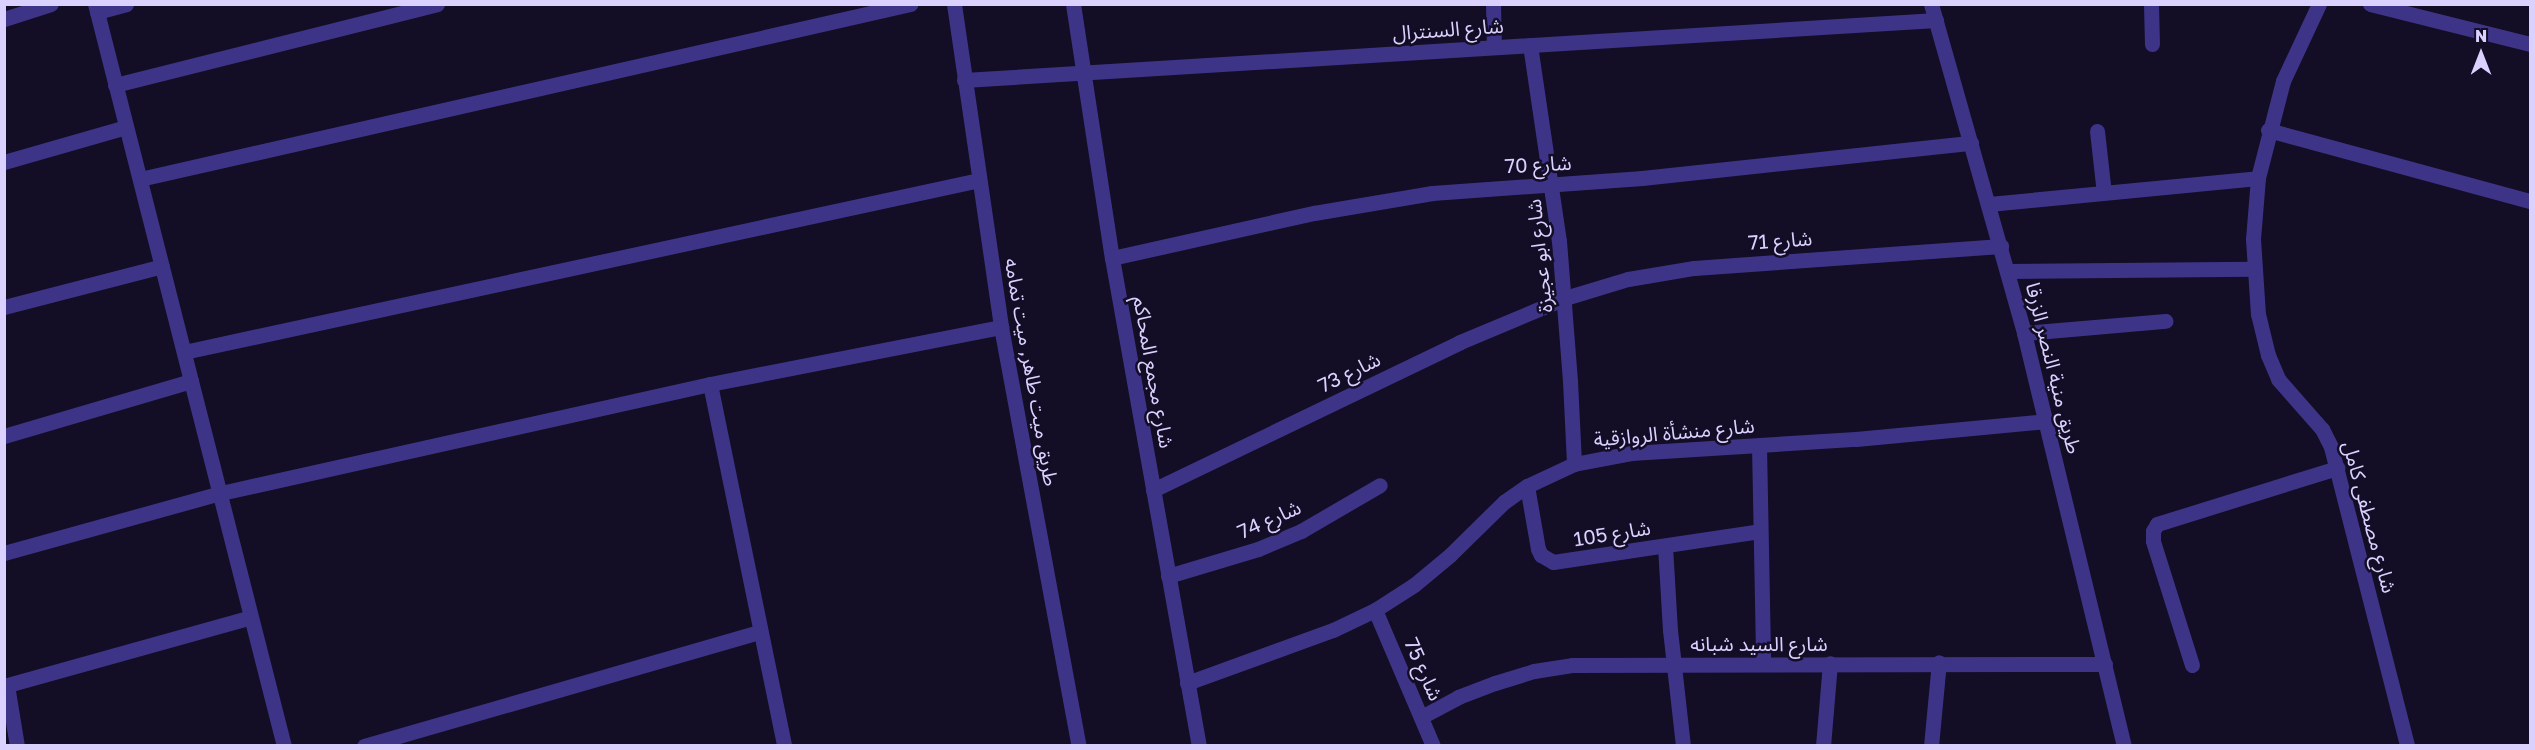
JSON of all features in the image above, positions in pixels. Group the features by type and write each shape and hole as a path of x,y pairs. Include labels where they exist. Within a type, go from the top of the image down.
{"street":[{"path":"4,19 51,4"},
{"path":"126,4 96,8 284,746"},
{"path":"115,85 437,4"},
{"path":"140,179 910,4"},
{"name":"طريق ميت طاهر, ميت تمامه","path":"954,4 1002,327 1078,746"},
{"name":"شارع مجمع المحاكم","path":"1073,4 1112,258 1199,746"},
{"path":"1493,4 1494,47"},
{"name":"طريق منية النصر الزرقا","path":"1931,4 2008,271 2047,421 2124,746"},
{"path":"2151,4 2152,44"},
{"name":"شارع مصطفى كامل","path":"2319,4 2283,81 2268,130 2258,178 2254,208 2253,269 2258,314 2278,379 2322,429 2337,468 2407,746"},
{"path":"2370,4 2530,44"},
{"name":"شارع السنترال","path":"964,80 1936,20"},
{"name":"شارع ابو عجيزة","path":"1530,45 1552,184 1564,298 1574,464"},
{"path":"4,162 126,127"},
{"path":"2268,130 2530,201"},
{"path":"2097,131 2104,193"},
{"name":"شارع 70","path":"1112,258 1373,202 1432,193 1642,178 1971,143"},
{"path":"1989,204 2258,178"},
{"path":"184,352 979,180"},
{"name":"شارع 71","path":"1564,298 1628,279 1694,268 2001,246"},
{"path":"4,306 162,266"},
{"path":"2008,271 2253,269"},
{"name":"شارع 73","path":"1153,490 1470,337 1564,298"},
{"path":"2024,333 2165,321"},
{"path":"4,553 221,493 710,384 1002,327"},
{"path":"4,436 191,381"},
{"path":"710,384 783,746"},
{"name":"شارع منشأة الروازقية","path":"1187,682 1333,630 1375,610 1414,585 1450,555 1504,502 1527,486 1574,464 1631,453 1759,446 2047,421"},
{"path":"1759,446 1763,663"},
{"path":"2192,665 2153,541 2153,531 2157,524 2337,468"},
{"name":"شارع 74","path":"1168,576 1258,549 1301,531 1380,485"},
{"name":"شارع 105","path":"1527,486 1536,543 1541,555 1546,559 1560,562 1760,531"},
{"path":"1665,546 1683,746"},
{"name":"شارع 75","path":"1375,610 1423,716 1433,746"},
{"path":"17,746 6,686 251,617"},
{"path":"364,746 760,632"},
{"path":"1932,746 1939,662"},
{"name":"شارع السيد شبانه","path":"1423,716 1458,697 1534,671 1572,665 1939,662 2105,664"},
{"path":"1823,746 1830,663"}]}
